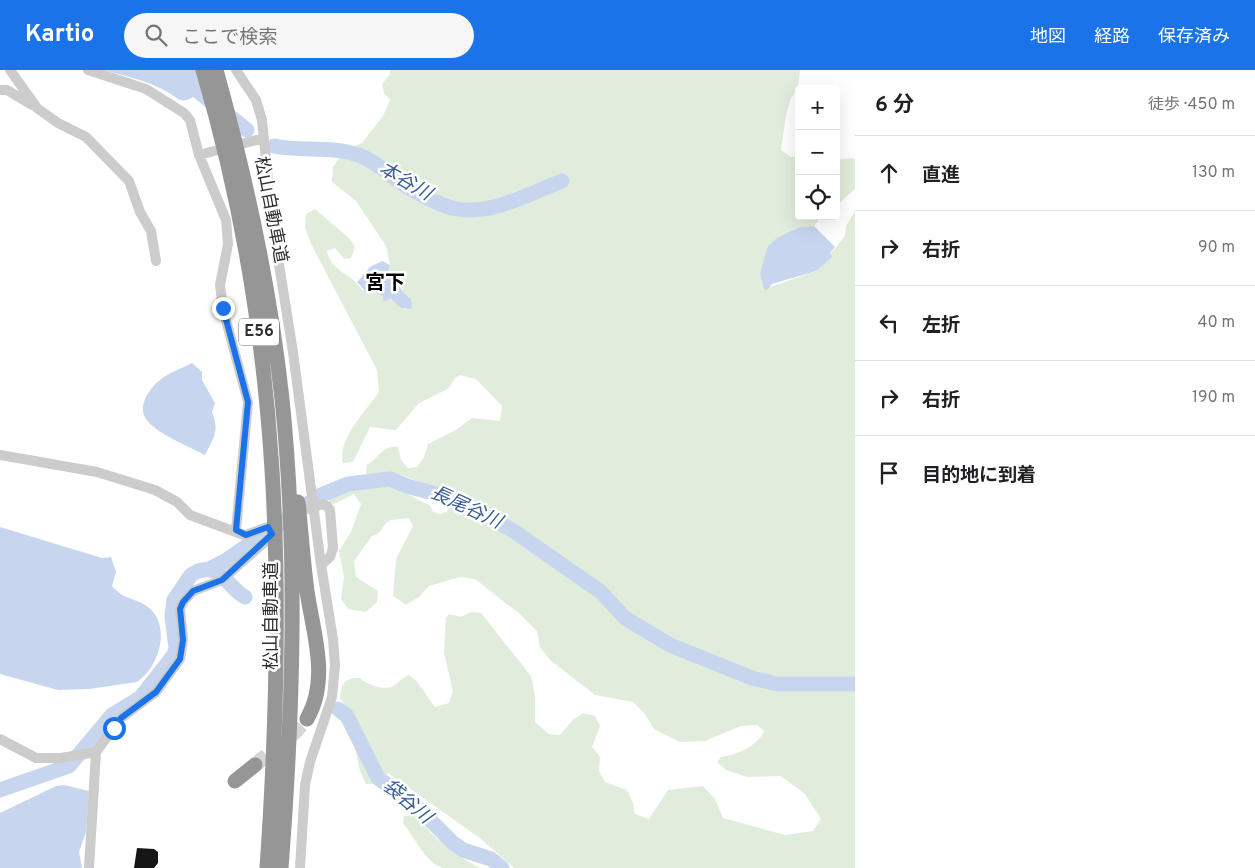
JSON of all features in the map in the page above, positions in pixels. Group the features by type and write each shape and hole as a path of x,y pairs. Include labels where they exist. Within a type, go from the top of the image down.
{"highway":[{"name":"松山自動車道","path":"202,70 232,154 267,291 287,404 295,527 290,703 281,868"},
{"name":"松山自動車道","path":"216,70 232,154 242,229 260,335 272,448 276,510 272,534 276,711 267,868"},
{"path":"295,527 307,590 319,672 318,696 307,719"},
{"path":"235,781 255,765"},
{"path":"263,868 271,807"}],"street":[{"path":"10,70 37,108"},
{"path":"88,70 146,89 184,113 190,120 198,155 226,220 228,244 220,285 223,308 248,402 236,530"},
{"path":"236,70 256,100 262,120 275,240 312,484 314,515 333,639 334,684 332,696 310,762 305,785 300,868"},
{"path":"0,90 7,90 58,123 86,137 129,181 140,212 151,231 156,261"},
{"path":"198,155 264,138"},
{"path":"0,455 97,472 155,490 173,498 190,515 220,528 236,530 246,535 272,534"},
{"path":"89,868 96,752 121,718 156,692 180,659 183,640 180,609 183,602 193,591 225,576 272,534 309,509 323,504 330,510 333,548 330,556 321,565"},
{"path":"0,739 36,758 96,752"}],"green space":[{"path":"390,70 800,70 798,85 795,85 795,93 791,98 786,115 781,150 791,157 795,156 795,220 819,220 814,226 801,227 791,231 763,266 764,289 816,271 845,236 846,226 855,211 855,868 514,868 481,839 388,773 377,784 366,784 360,771 352,734 353,715 340,698 343,685 347,680 360,678 372,685 387,688 409,675 420,686 435,707 449,703 453,691 444,653 446,618 449,614 461,617 471,612 481,613 531,676 535,696 535,722 549,734 560,735 573,720 583,713 595,716 600,726 592,747 600,757 599,771 605,782 627,790 633,803 635,814 649,819 668,790 703,786 715,799 723,818 785,835 813,831 821,819 805,794 781,776 747,777 726,770 717,762 721,757 740,752 757,741 764,731 757,725 741,726 705,741 680,742 654,729 645,714 633,702 595,695 550,660 540,647 537,631 521,615 475,579 460,577 429,586 419,597 406,605 393,596 396,559 413,526 409,518 391,520 386,523 379,533 372,536 354,561 356,577 378,591 377,602 366,612 348,609 341,599 344,577 339,551 351,532 361,504 354,494 334,504 330,503 328,496 357,485 382,482 393,485 430,505 433,512 440,514 448,511 448,503 439,497 430,486 401,475 374,477 366,473 367,465 384,450 398,447 401,460 408,468 417,467 424,457 428,444 456,430 472,418 500,421 502,406 476,379 460,375 455,378 448,389 419,403 396,430 370,427 353,462 343,463 342,454 348,435 379,392 377,370 311,244 305,227 306,214 315,209 349,238 355,247 351,258 344,259 335,248 327,251 329,258 337,268 358,284 362,290 372,290 391,299 406,310 402,289 388,273 390,265 386,246 356,201 332,182 333,167 344,151 362,143 383,116 390,100 384,93 382,84 390,74"},
{"path":"840,159 855,159 855,189 840,202 840,175"},
{"path":"414,815 436,838 462,858 480,868 442,868 430,860 403,823 404,816"}],"water":[{"path":"103,70 212,70 212,76 195,96 182,100 146,82"},
{"path":"814,226 835,247 830,253 832,257 816,271 772,284 767,290 764,289 760,273 768,246 777,238 791,231 801,227"},
{"path":"382,261 390,265 388,273 392,279 399,279 399,285 402,290 411,299 412,309 401,308 391,299 383,301 383,296 372,291 366,292 357,282 370,267"},
{"path":"192,363 202,372 202,380 215,403 212,412 215,435 205,455 157,429 146,419 143,413 144,401 155,384 167,375"},
{"path":"0,527 102,558 111,557 116,572 112,586 122,595 148,607 160,625 160,646 151,667 145,675 137,682 89,689 58,690 0,674"},
{"path":"64,785 89,791 86,832 79,852 82,868 0,868 0,813 56,786"}],"building":[{"path":"137,848 154,849 158,852 158,863 154,868 134,868"}],"waterway":[{"name":"本谷川","path":"150,70 199,92 247,130"},
{"name":"本谷川","path":"274,146 340,151 361,156 422,195 457,209 484,209 497,206 562,181"},
{"name":"長尾谷川","path":"0,790 69,766 112,715 141,697 174,655 176,648 172,616 174,600 191,575 225,561 321,495 348,484 390,479 407,486 455,499 512,530 601,592 625,618 670,645 752,678 777,684 855,684"},
{"name":"袋谷川","path":"213,571 222,576 236,591 245,597"},
{"name":"袋谷川","path":"338,709 347,716 378,778 419,809 453,843 463,850 491,859 502,868"}],"tunnel":[{"path":"255,765 295,732 307,719"}],"district":[{"name":"宮下","path":"385,284"}],"route":[{"path":"114,728 121,718 156,692 180,659 183,648 180,609 183,602 193,591 222,580 272,534 268,527 246,535 236,530 248,402 223,308"}]}
